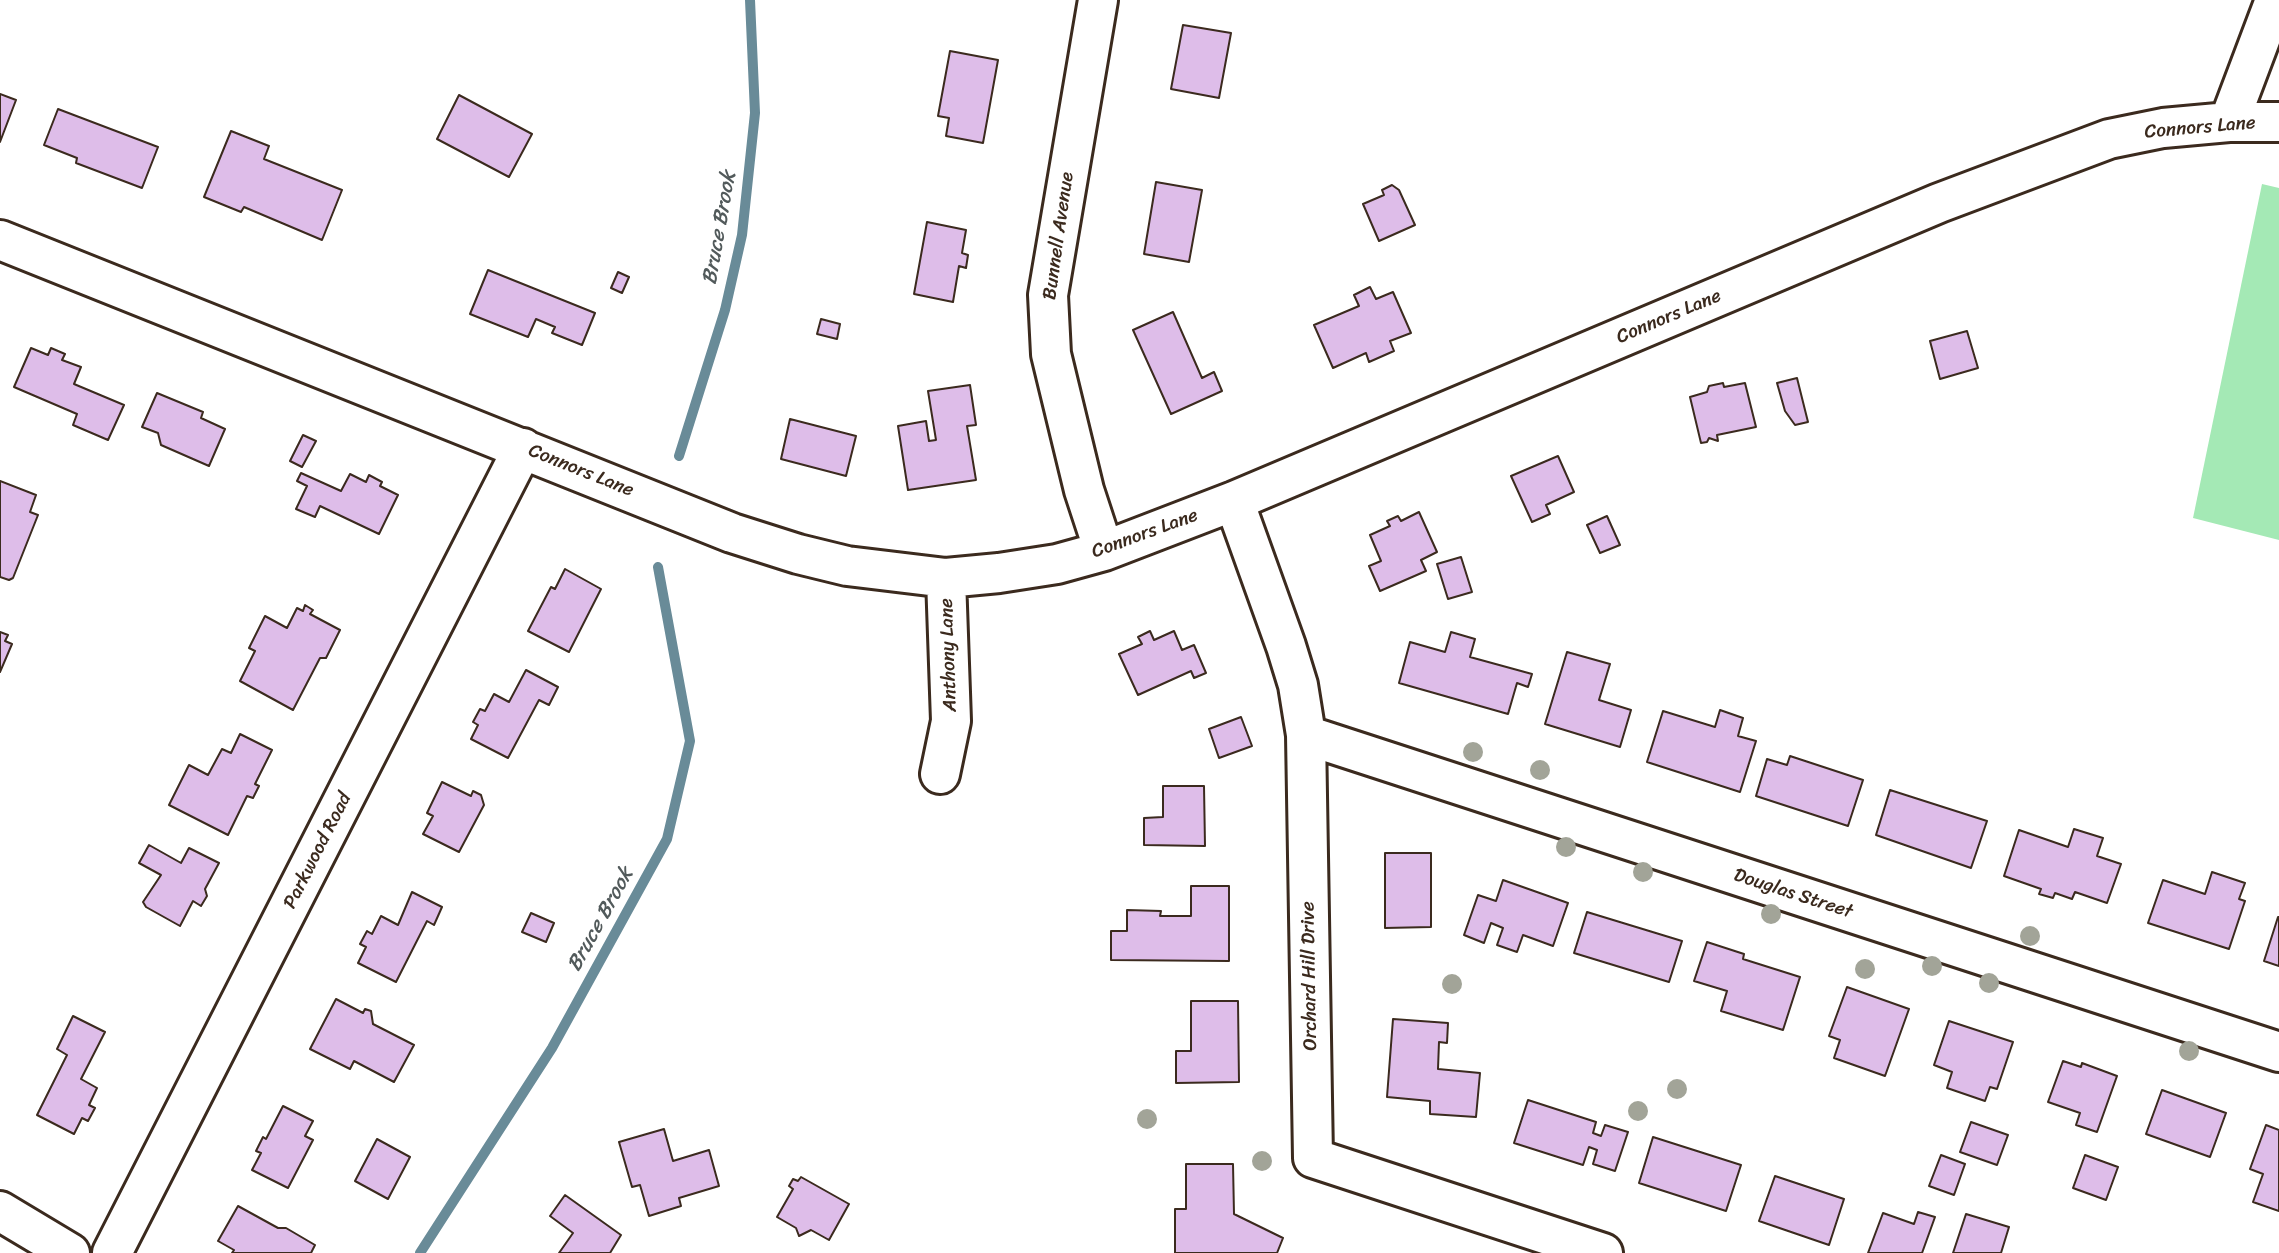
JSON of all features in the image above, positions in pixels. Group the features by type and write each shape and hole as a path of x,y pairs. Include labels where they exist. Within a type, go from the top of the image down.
{"street":[{"name":"Bunnell Avenue","path":"1098,0 1048,295 1051,354 1084,490 1104,551"},
{"path":"2229,122 2275,0"},
{"name":"Connors Lane","path":"0,240 732,533 847,566 946,578 1057,565 1104,551 1234,501 1939,203 2109,139 2163,128 2229,122 2279,122"},
{"name":"Parkwood Road","path":"112,1253 523,448"},
{"name":"Orchard Hill Drive","path":"1234,501 1286,646 1298,685 1306,735 1313,1158 1603,1253"},
{"name":"Anthony Lane","path":"940,774 951,721 946,578"},
{"name":"Douglas Street","path":"1306,735 2279,1052"},
{"path":"0,1211 70,1253"}],"green space":[{"path":"2262,184 2279,188 2279,540 2193,518"}],"building":[{"path":"1183,25 1231,33 1219,98 1171,89"},
{"path":"950,51 998,60 983,143 946,136 949,118 938,116"},
{"path":"0,94 16,100 0,142"},
{"path":"459,95 532,134 509,177 437,139"},
{"path":"58,109 158,147 142,188 76,163 77,158 44,145"},
{"path":"231,131 269,146 264,159 342,190 322,240 244,207 241,212 204,197"},
{"path":"1156,182 1202,190 1189,262 1144,254"},
{"path":"1392,185 1399,190 1415,225 1379,241 1363,204 1384,195 1382,190"},
{"path":"927,222 966,230 962,253 968,255 966,268 959,266 953,302 914,294"},
{"path":"488,270 595,313 582,345 552,333 555,327 536,319 528,337 470,314"},
{"path":"618,272 629,277 622,293 611,288"},
{"path":"1370,287 1376,299 1393,292 1411,333 1390,341 1394,351 1369,362 1366,353 1333,368 1314,325 1359,306 1354,295"},
{"path":"1173,312 1202,378 1214,372 1222,391 1171,414 1133,330"},
{"path":"821,319 840,324 837,339 817,334"},
{"path":"1967,331 1978,368 1940,379 1930,341"},
{"path":"31,348 48,355 51,348 65,354 62,360 81,367 74,384 124,405 108,440 73,425 77,414 14,387"},
{"path":"1797,378 1808,422 1795,425 1785,411 1777,383"},
{"path":"1723,383 1724,387 1745,383 1756,427 1717,435 1718,441 1709,438 1707,442 1701,443 1690,397 1707,392 1709,386"},
{"path":"970,385 976,425 967,426 976,480 908,490 898,426 926,421 929,441 936,440 928,391"},
{"path":"157,393 203,412 201,418 225,429 209,466 161,445 158,433 142,427"},
{"path":"790,419 856,436 846,476 781,459"},
{"path":"303,435 316,441 302,467 290,461"},
{"path":"1558,456 1574,492 1546,505 1550,514 1532,522 1511,476"},
{"path":"301,473 341,491 350,474 366,482 369,475 382,482 380,486 398,495 379,534 320,506 315,517 296,509 307,486 297,481"},
{"path":"0,481 36,495 30,512 38,515 13,578 9,580 0,577"},
{"path":"1419,512 1437,552 1421,560 1426,571 1380,591 1369,566 1381,561 1370,535 1390,526 1387,521 1398,516 1401,521"},
{"path":"1607,516 1620,545 1600,553 1587,525"},
{"path":"1461,557 1472,592 1448,599 1437,564"},
{"path":"565,569 601,589 569,652 528,631 551,587 555,589"},
{"path":"305,605 313,610 310,614 340,630 326,658 320,658 293,710 240,681 255,651 249,648 265,616 287,628 297,608 303,611"},
{"path":"1150,631 1154,640 1174,631 1182,650 1194,645 1206,673 1194,678 1191,671 1138,695 1119,654 1142,644 1138,637"},
{"path":"0,632 8,635 5,641 12,644 0,672"},
{"path":"1451,632 1475,639 1470,657 1532,674 1528,687 1517,683 1508,714 1399,683 1410,642 1445,652"},
{"path":"1567,652 1610,664 1599,700 1631,710 1620,747 1545,724"},
{"path":"526,670 558,687 549,705 539,700 508,758 471,739 478,725 473,722 480,709 485,711 494,694 509,702"},
{"path":"1720,710 1743,718 1738,736 1756,741 1740,792 1647,762 1663,711 1715,727"},
{"path":"1241,717 1252,746 1219,758 1209,729"},
{"path":"240,734 272,750 255,784 259,786 253,798 247,796 228,835 169,805 189,765 208,775 222,749 231,753"},
{"path":"1790,756 1863,780 1848,826 1756,796 1767,759 1787,765"},
{"path":"442,782 471,796 473,791 481,795 484,805 459,852 423,834 433,816 427,813"},
{"path":"1163,786 1204,786 1205,846 1144,845 1144,818 1163,817"},
{"path":"1890,790 1987,821 1971,868 1876,835"},
{"path":"2074,829 2103,838 2097,856 2121,864 2107,903 2075,892 2072,899 2055,893 2053,898 2039,894 2041,889 2004,876 2019,830 2068,847"},
{"path":"149,845 181,863 189,848 219,863 205,889 207,896 201,906 193,901 180,926 146,907 143,902 161,875 139,863"},
{"path":"1385,853 1431,853 1431,927 1385,928"},
{"path":"2212,872 2245,883 2239,899 2245,901 2229,949 2148,923 2163,880 2205,894"},
{"path":"1503,880 1568,903 1553,946 1523,935 1517,952 1497,945 1503,928 1491,923 1484,943 1464,935 1478,895 1496,901"},
{"path":"1191,886 1229,886 1229,961 1111,960 1111,931 1127,931 1127,910 1161,911 1160,916 1191,916"},
{"path":"412,892 442,907 434,925 427,921 396,982 358,963 366,947 360,944 367,931 372,934 381,916 398,925"},
{"path":"1587,912 1682,941 1669,982 1574,953"},
{"path":"531,913 554,923 546,942 522,932"},
{"path":"2279,917 2279,966 2264,961"},
{"path":"1707,942 1744,954 1743,959 1800,977 1783,1030 1721,1011 1727,991 1694,981"},
{"path":"1847,987 1909,1009 1885,1076 1834,1058 1840,1040 1829,1036"},
{"path":"336,999 363,1013 365,1009 371,1011 373,1024 414,1045 394,1082 354,1061 350,1069 310,1049"},
{"path":"1191,1001 1238,1001 1239,1082 1176,1083 1176,1051 1191,1051"},
{"path":"73,1016 105,1032 81,1079 97,1088 89,1105 95,1108 88,1121 82,1118 74,1134 37,1115 67,1055 57,1049"},
{"path":"1393,1019 1448,1023 1447,1043 1439,1042 1438,1069 1480,1073 1476,1117 1430,1114 1430,1101 1387,1097"},
{"path":"1949,1021 2013,1042 1997,1089 1990,1087 1985,1101 1947,1088 1952,1072 1934,1065"},
{"path":"2063,1061 2081,1067 2082,1063 2117,1076 2097,1132 2076,1125 2080,1113 2048,1102"},
{"path":"2162,1090 2226,1113 2210,1157 2146,1134"},
{"path":"1528,1100 1596,1122 1593,1133 1601,1136 1605,1125 1628,1132 1615,1171 1593,1164 1597,1150 1589,1147 1583,1165 1514,1143"},
{"path":"283,1106 313,1121 305,1136 313,1140 288,1188 252,1170 261,1153 256,1151 263,1137 266,1139"},
{"path":"1971,1122 2008,1135 1997,1165 1960,1152"},
{"path":"2266,1125 2279,1130 2279,1211 2253,1202 2263,1174 2250,1169"},
{"path":"664,1129 673,1161 709,1150 719,1186 679,1198 681,1206 649,1216 640,1185 632,1187 619,1142"},
{"path":"1653,1137 1741,1165 1726,1211 1639,1183"},
{"path":"377,1139 410,1157 388,1199 355,1181"},
{"path":"1941,1155 1965,1164 1954,1195 1929,1186"},
{"path":"2085,1155 2118,1167 2106,1200 2073,1188"},
{"path":"1186,1164 1233,1164 1234,1214 1283,1238 1277,1253 1175,1253 1175,1209 1186,1209"},
{"path":"1775,1176 1844,1199 1829,1245 1759,1221"},
{"path":"801,1177 849,1204 829,1240 811,1230 799,1236 796,1228 777,1217 793,1189 789,1186 793,1179 798,1181"},
{"path":"565,1195 621,1235 610,1253 559,1253 573,1233 550,1216"},
{"path":"238,1206 315,1245 311,1253 232,1253 234,1250 218,1241"},
{"path":"1918,1212 1935,1217 1922,1253 1868,1253 1883,1213 1914,1224"},
{"path":"1966,1214 2009,1227 2001,1253 1953,1253"}],"waterway":[{"name":"Bruce Brook","path":"679,456 725,310 742,235 755,113 750,0"},
{"name":"Bruce Brook","path":"420,1253 552,1048 667,839 690,741 658,567"}]}
